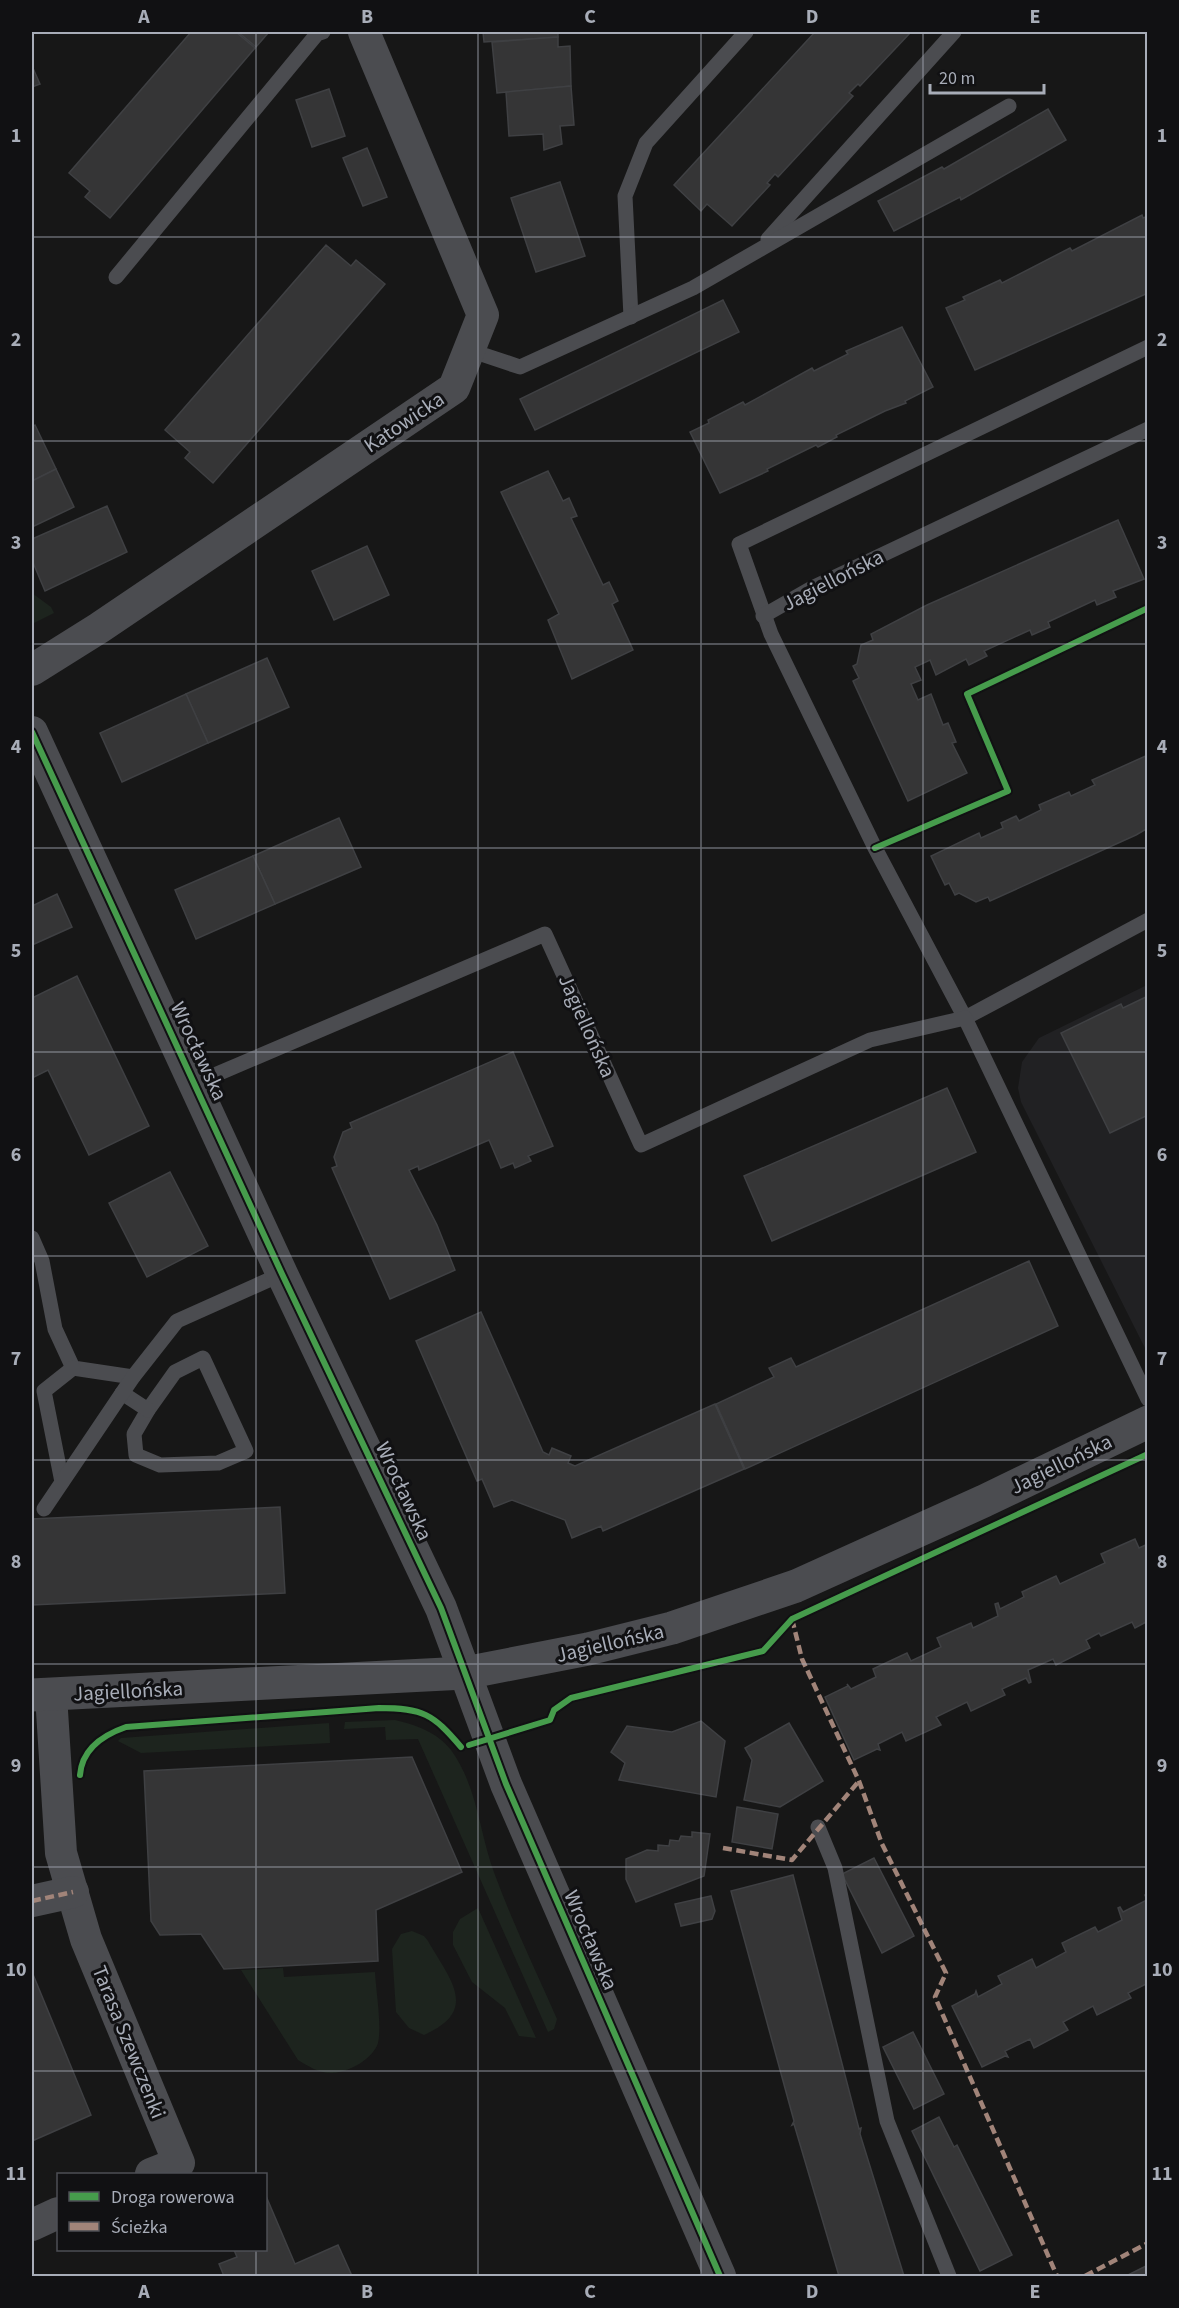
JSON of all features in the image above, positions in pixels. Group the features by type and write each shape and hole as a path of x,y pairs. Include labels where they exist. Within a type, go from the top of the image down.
{"street":[{"name":"Katowicka","path":"32,670 99,628 454,388 483,315 364,32"},
{"name":"Wrocławska","path":"32,732 196,1083 282,1274 441,1608 506,1784 720,2277"},
{"name":"Jagiellońska","path":"41,1695 465,1673 579,1651 672,1628 796,1586 984,1501 1148,1422"},
{"name":"Tarasa Szewczenki","path":"41,1695 61,1853 86,1939 179,2163 156,2173"},
{"path":"32,1901 73,1892"},
{"path":"32,2225 57,2213"}],"lane":[{"path":"116,277 317,34 323,32"},
{"path":"631,316 625,196 646,142 746,32"},
{"path":"758,251 954,32"},
{"path":"469,350 520,367 693,288 1009,106"},
{"path":"763,616 739,544 1148,347"},
{"name":"Jagiellońska","path":"1148,429 812,588 763,616 875,848 965,1018 1148,1399"},
{"name":"Jagiellońska","path":"196,1083 545,934 640,1145 870,1040 965,1018 1148,921"},
{"path":"32,1238 42,1261 55,1329 73,1368"},
{"path":"44,1509 133,1377 177,1321 282,1274"},
{"path":"203,1358 246,1451 218,1463 160,1466 136,1455 134,1434 148,1410 175,1372 203,1358"},
{"path":"62,1482 44,1391 73,1368 133,1377"},
{"path":"122,1393 148,1410"},
{"path":"818,1827 835,1868 886,2121 949,2277"}],"shaded area":[{"path":"32,593 51,607 54,613 32,624"},
{"path":"1147,985 1147,1352 1021,1102 1018,1088 1022,1062 1039,1038"},
{"path":"395,1720 418,1727 439,1738 460,1764 473,1795 495,1875 557,2019 554,2029 548,2032 418,1739 386,1740 385,1727 344,1729 345,1722"},
{"path":"329,1723 330,1743 141,1753 118,1741 121,1738"},
{"path":"478,1908 536,2038 519,2036 505,2008 472,1982 453,1945 453,1932 460,1919"},
{"path":"412,1931 424,1936 428,1941 445,1969 455,1993 456,2005 451,2015 441,2025 424,2035 409,2028 396,2012 392,1949 401,1934"},
{"path":"283,1968 284,1977 375,1972 379,2036 375,2049 366,2059 353,2067 333,2073 319,2071 298,2060 241,1970"}],"building":[{"path":"191,32 236,32 255,48 110,218 85,197 90,191 69,173"},
{"path":"238,32 269,32 256,47"},
{"path":"483,32 558,32 558,37 484,42"},
{"path":"815,32 911,32 860,86 858,84 849,93 853,96 778,177 775,174 767,183 770,185 732,226 707,204 701,211 674,185"},
{"path":"558,37 558,47 570,46 571,86 497,93 492,42"},
{"path":"32,66 40,84 32,87"},
{"path":"571,86 574,125 560,126 562,144 544,150 543,134 509,136 506,92"},
{"path":"329,89 345,136 312,147 296,100"},
{"path":"1048,109 1066,140 961,200 960,197 894,231 878,201 942,167 944,169"},
{"path":"367,148 387,197 363,206 343,158"},
{"path":"560,182 585,256 536,272 511,198"},
{"path":"1142,215 1143,218 1148,216 1148,293 975,370 946,308 965,300 963,297 1000,280 1002,283 1070,248 1072,251"},
{"path":"326,245 351,266 356,260 385,284 213,483 185,458 190,452 165,430"},
{"path":"723,300 739,332 535,430 520,399"},
{"path":"902,327 933,387 905,401 906,403 836,435 837,437 818,447 816,445 720,493 690,432 743,402 745,405 812,368 814,371 848,354 846,351"},
{"path":"35,425 56,469 32,481 32,427"},
{"path":"56,469 74,507 32,527 32,481"},
{"path":"548,471 563,501 569,498 577,516 571,518 603,585 609,582 618,601 612,604 633,650 572,679 548,620 559,614 501,492"},
{"path":"107,506 127,552 45,591 32,560 32,539"},
{"path":"1118,520 1144,579 1113,591 1116,597 1097,605 1095,600 1048,622 1050,627 1032,635 1030,630 984,651 987,656 969,665 966,659 936,675 930,660 915,667 921,680 911,684 918,700 931,694 943,725 948,723 956,742 952,743 967,773 908,801 853,681 859,678 853,666 857,664 861,645 873,640 871,634 927,605"},
{"path":"367,546 389,595 334,620 312,571"},
{"path":"267,658 289,707 208,743 186,694"},
{"path":"186,694 208,743 122,782 100,733"},
{"path":"1148,755 1148,828 990,901 988,897 976,902 959,893 955,895 949,883 945,885 931,856 979,833 981,838 1003,828 1001,823 1016,816 1019,821 1041,810 1039,805 1069,792 1071,796 1095,785 1092,780"},
{"path":"339,818 361,867 275,904 253,856"},
{"path":"253,856 275,904 196,939 175,890"},
{"path":"57,894 72,927 32,945 32,906"},
{"path":"77,976 149,1126 89,1155 48,1070 32,1078 32,998"},
{"path":"1148,996 1148,1115 1110,1133 1061,1033 1121,1004 1123,1008"},
{"path":"513,1052 553,1146 528,1156 531,1161 515,1168 513,1163 501,1168 489,1140 419,1170 418,1166 409,1170 437,1225 455,1270 390,1299 332,1168 337,1166 334,1157 343,1132 352,1128 350,1123"},
{"path":"947,1088 976,1152 772,1241 744,1176"},
{"path":"170,1172 208,1246 147,1277 109,1203"},
{"path":"1029,1261 1058,1326 745,1469 716,1404 774,1377 769,1368 791,1358 796,1367"},
{"path":"481,1312 543,1452 549,1455 552,1448 571,1456 568,1463 575,1466 715,1404 744,1469 603,1531 601,1526 572,1538 565,1520 512,1500 494,1507 482,1479 477,1481 416,1341"},
{"path":"280,1507 285,1593 32,1605 32,1519"},
{"path":"1135,1539 1139,1548 1148,1544 1148,1621 1135,1628 1132,1622 1101,1636 1099,1633 1086,1640 1090,1648 1056,1665 1053,1659 1028,1670 1031,1682 1029,1683 1026,1678 1002,1689 1005,1695 971,1711 967,1702 936,1717 941,1725 906,1741 902,1732 878,1744 880,1750 877,1749 854,1760 825,1697 848,1686 847,1684 851,1689 876,1677 873,1669 907,1653 911,1661 941,1647 937,1638 971,1623 973,1628 998,1616 995,1604 998,1603 1000,1609 1024,1597 1022,1592 1056,1576 1060,1584 1105,1563 1101,1554"},
{"path":"701,1721 725,1741 716,1797 619,1780 625,1763 611,1752 627,1726 672,1732"},
{"path":"789,1723 823,1781 780,1807 744,1800 752,1760 745,1748"},
{"path":"412,1757 462,1872 376,1910 378,1961 224,1969 201,1934 160,1935 151,1921 144,1771"},
{"path":"737,1807 778,1814 772,1849 732,1842"},
{"path":"692,1832 710,1834 704,1876 636,1902 626,1879 626,1859 647,1850 658,1851 658,1845 669,1846 670,1840 679,1841 681,1836 692,1837"},
{"path":"874,1858 914,1936 882,1953 842,1874"},
{"path":"793,1875 859,2129 861,2128 860,2134 904,2276 839,2276 794,2124 792,2125 794,2121 731,1891"},
{"path":"1148,1893 1148,1983 1128,1993 1131,1998 1097,2015 1093,2006 1063,2022 1068,2030 1034,2048 1030,2039 1005,2051 1008,2057 1005,2056 982,2067 952,2006 975,1994 976,1991 978,1997 1002,1984 998,1976 1032,1959 1036,1968 1066,1952 1062,1943 1095,1927 1098,1932 1122,1920 1118,1908 1120,1907 1123,1912 1147,1900 1145,1895"},
{"path":"711,1896 715,1911 712,1919 681,1926 675,1904"},
{"path":"32,1972 91,2115 32,2141"},
{"path":"913,2032 944,2094 914,2109 883,2047"},
{"path":"939,2117 954,2147 957,2145 1012,2255 980,2271 912,2131"},
{"path":"267,2198 295,2264 338,2245 352,2276 224,2276 219,2264 237,2257 234,2251 267,2251"},
{"path":"1148,2265 1148,2276 1126,2276"}],"marked path":[{"path":"792,1619 802,1659 859,1781 882,1844 946,1973 935,1997 1057,2276"},
{"path":"723,1848 792,1860 859,1781"},
{"path":"32,1901 73,1892"},
{"path":"1085,2276 1148,2243"}],"cycle path":[{"path":"875,848 1008,791 967,694 1148,608"},
{"path":"32,732 282,1274 441,1608 506,1784 720,2276"},
{"path":"469,1745 550,1720 554,1710 571,1698 763,1651 792,1619 1148,1454"},
{"path":"80,1775 89,1750 109,1734 126,1727 379,1708 406,1709 426,1715 443,1727 461,1747"}]}
